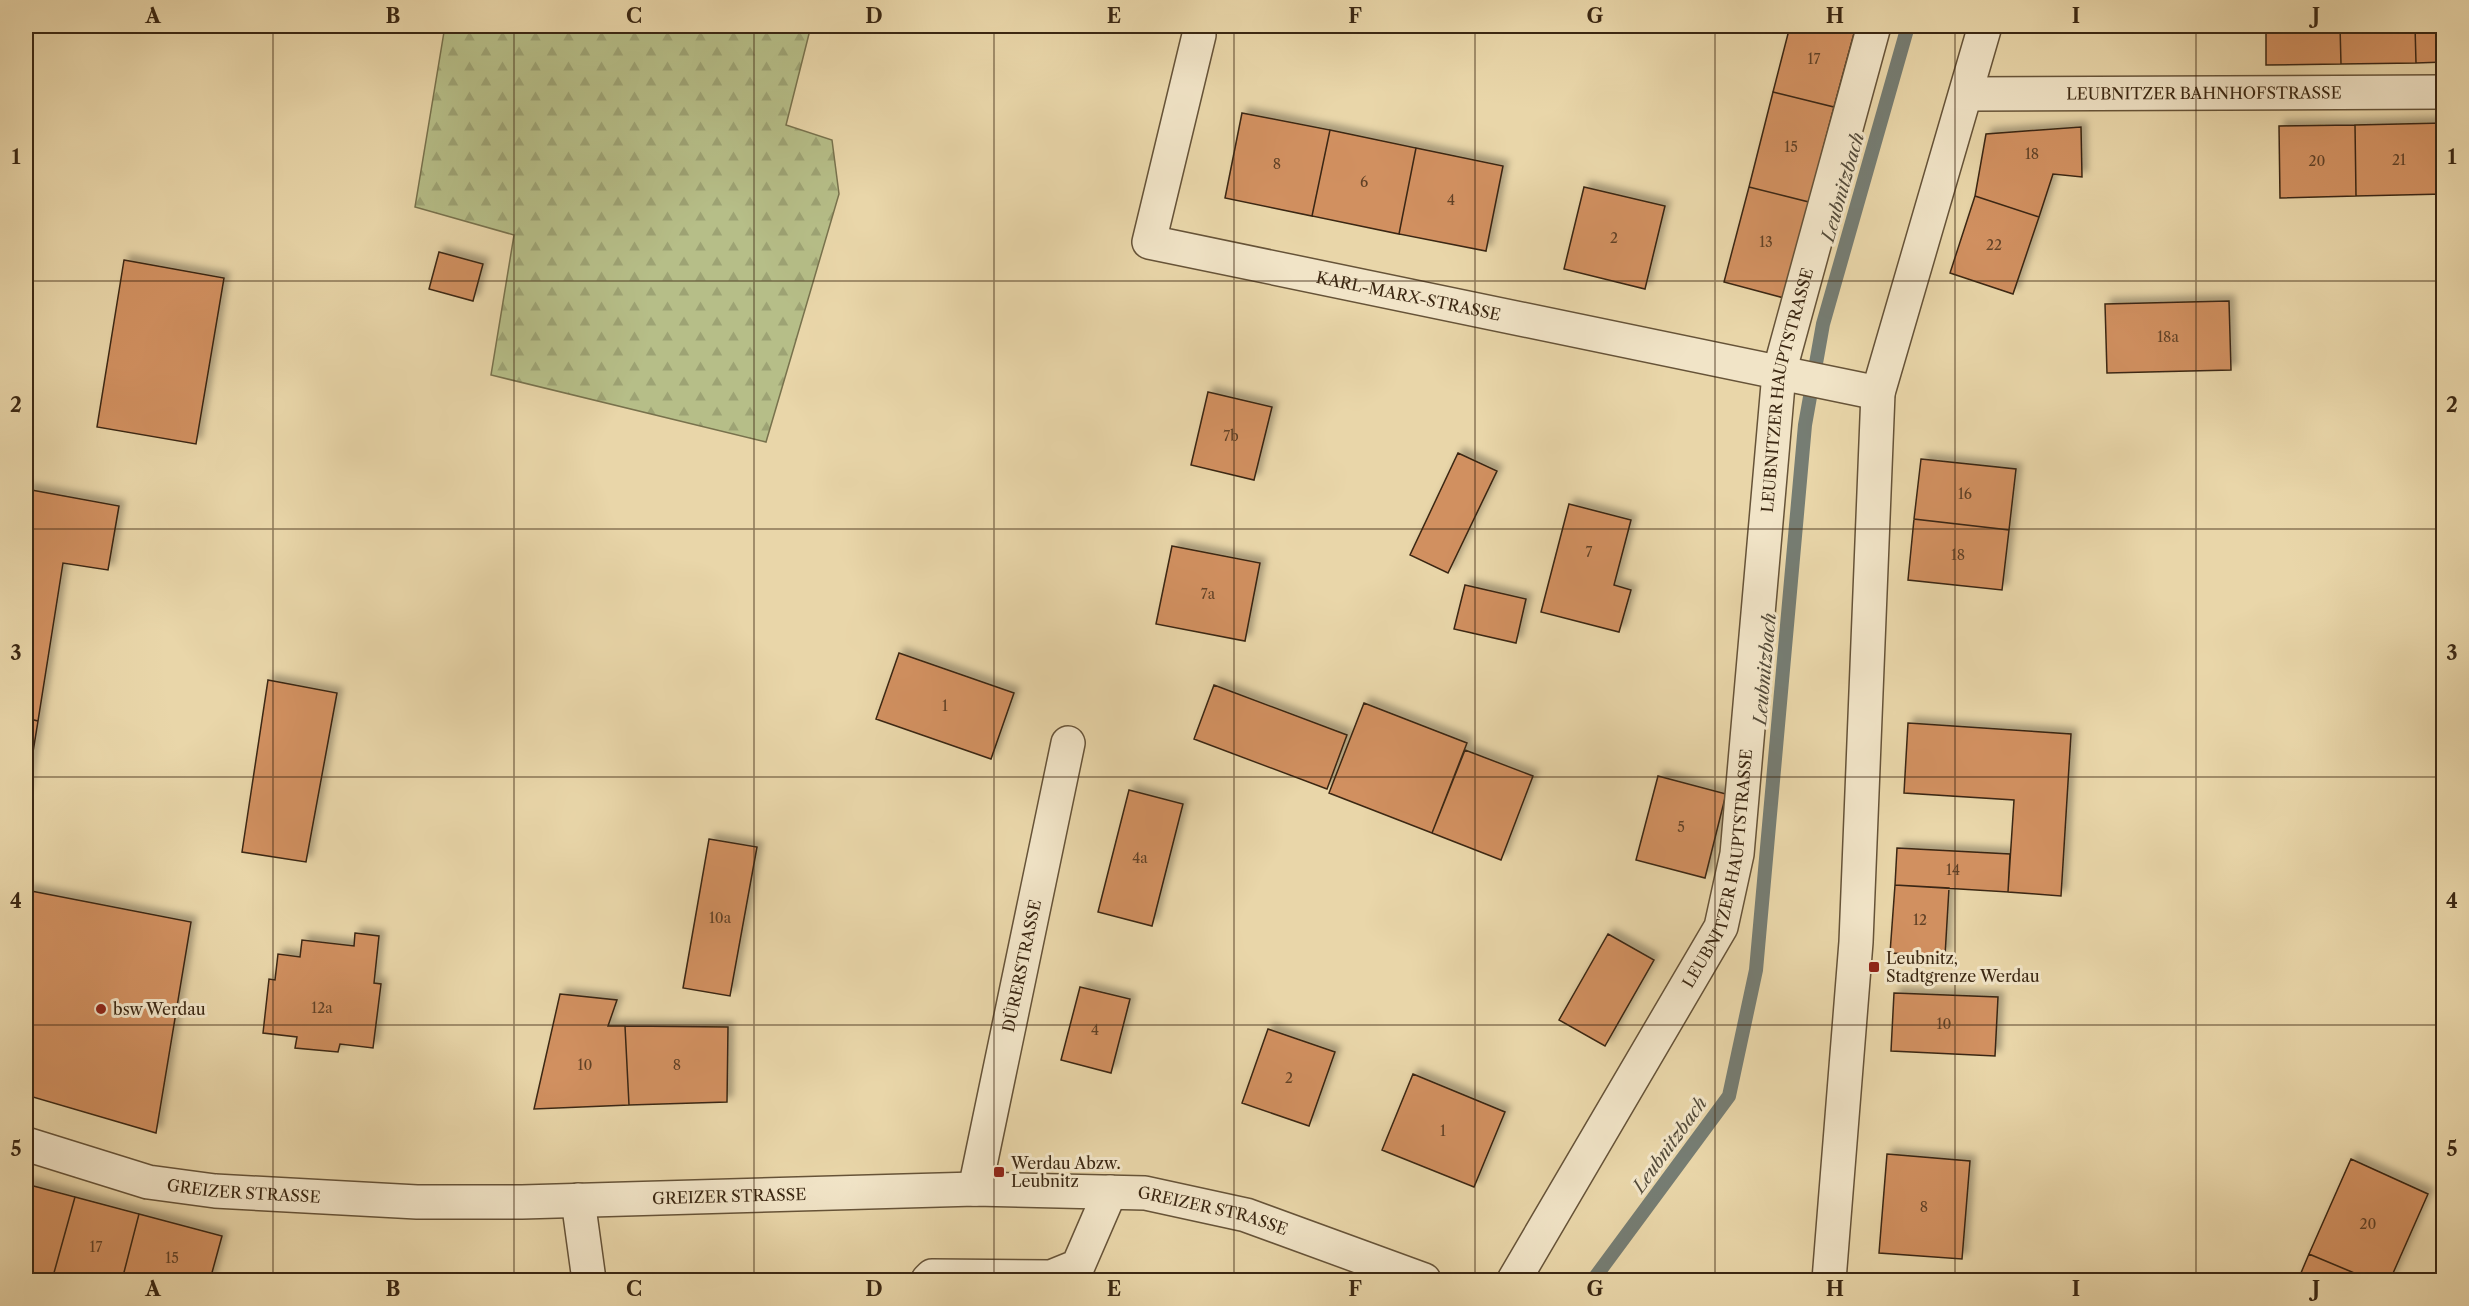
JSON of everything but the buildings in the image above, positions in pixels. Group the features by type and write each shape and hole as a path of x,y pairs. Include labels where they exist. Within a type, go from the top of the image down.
{"street":[{"name":"LEUBNITZER HAUPTSTRASSE","path":"1514,1281 1721,927 1737,854 1790,375 1874,26"},
{"path":"1830,1281 1856,942 1878,393 1985,26"},
{"name":"KARL-MARX-STRASSE","path":"1199,35 1149,242 1878,393"},
{"name":"LEUBNITZER BAHNHOFSTRASSE","path":"1966,94 2444,92"},
{"name":"DÜRERSTRASSE","path":"975,1189 1068,743"},
{"name":"GREIZER STRASSE","path":"26,1144 148,1182 215,1191 417,1202 975,1189 1145,1193 1246,1215 1424,1281"},
{"path":"928,1281 932,1276 1051,1277 1078,1266 1110,1192"},
{"path":"578,1200 589,1281"}],"green space":[{"path":"445,26 811,26 786,125 832,140 839,194 766,442 491,375 514,235 415,207"}],"waterway":[{"name":"Leubnitzbach","path":"1593,1280 1729,1096 1756,970 1805,425 1823,324 1908,26"}],"place":[{"name":"Leubnitz, Stadtgrenze Werdau","path":"1874,967"},
{"name":"bsw Werdau","path":"101,1009"},
{"name":"Werdau Abzw. Leubnitz","path":"999,1172"}]}
